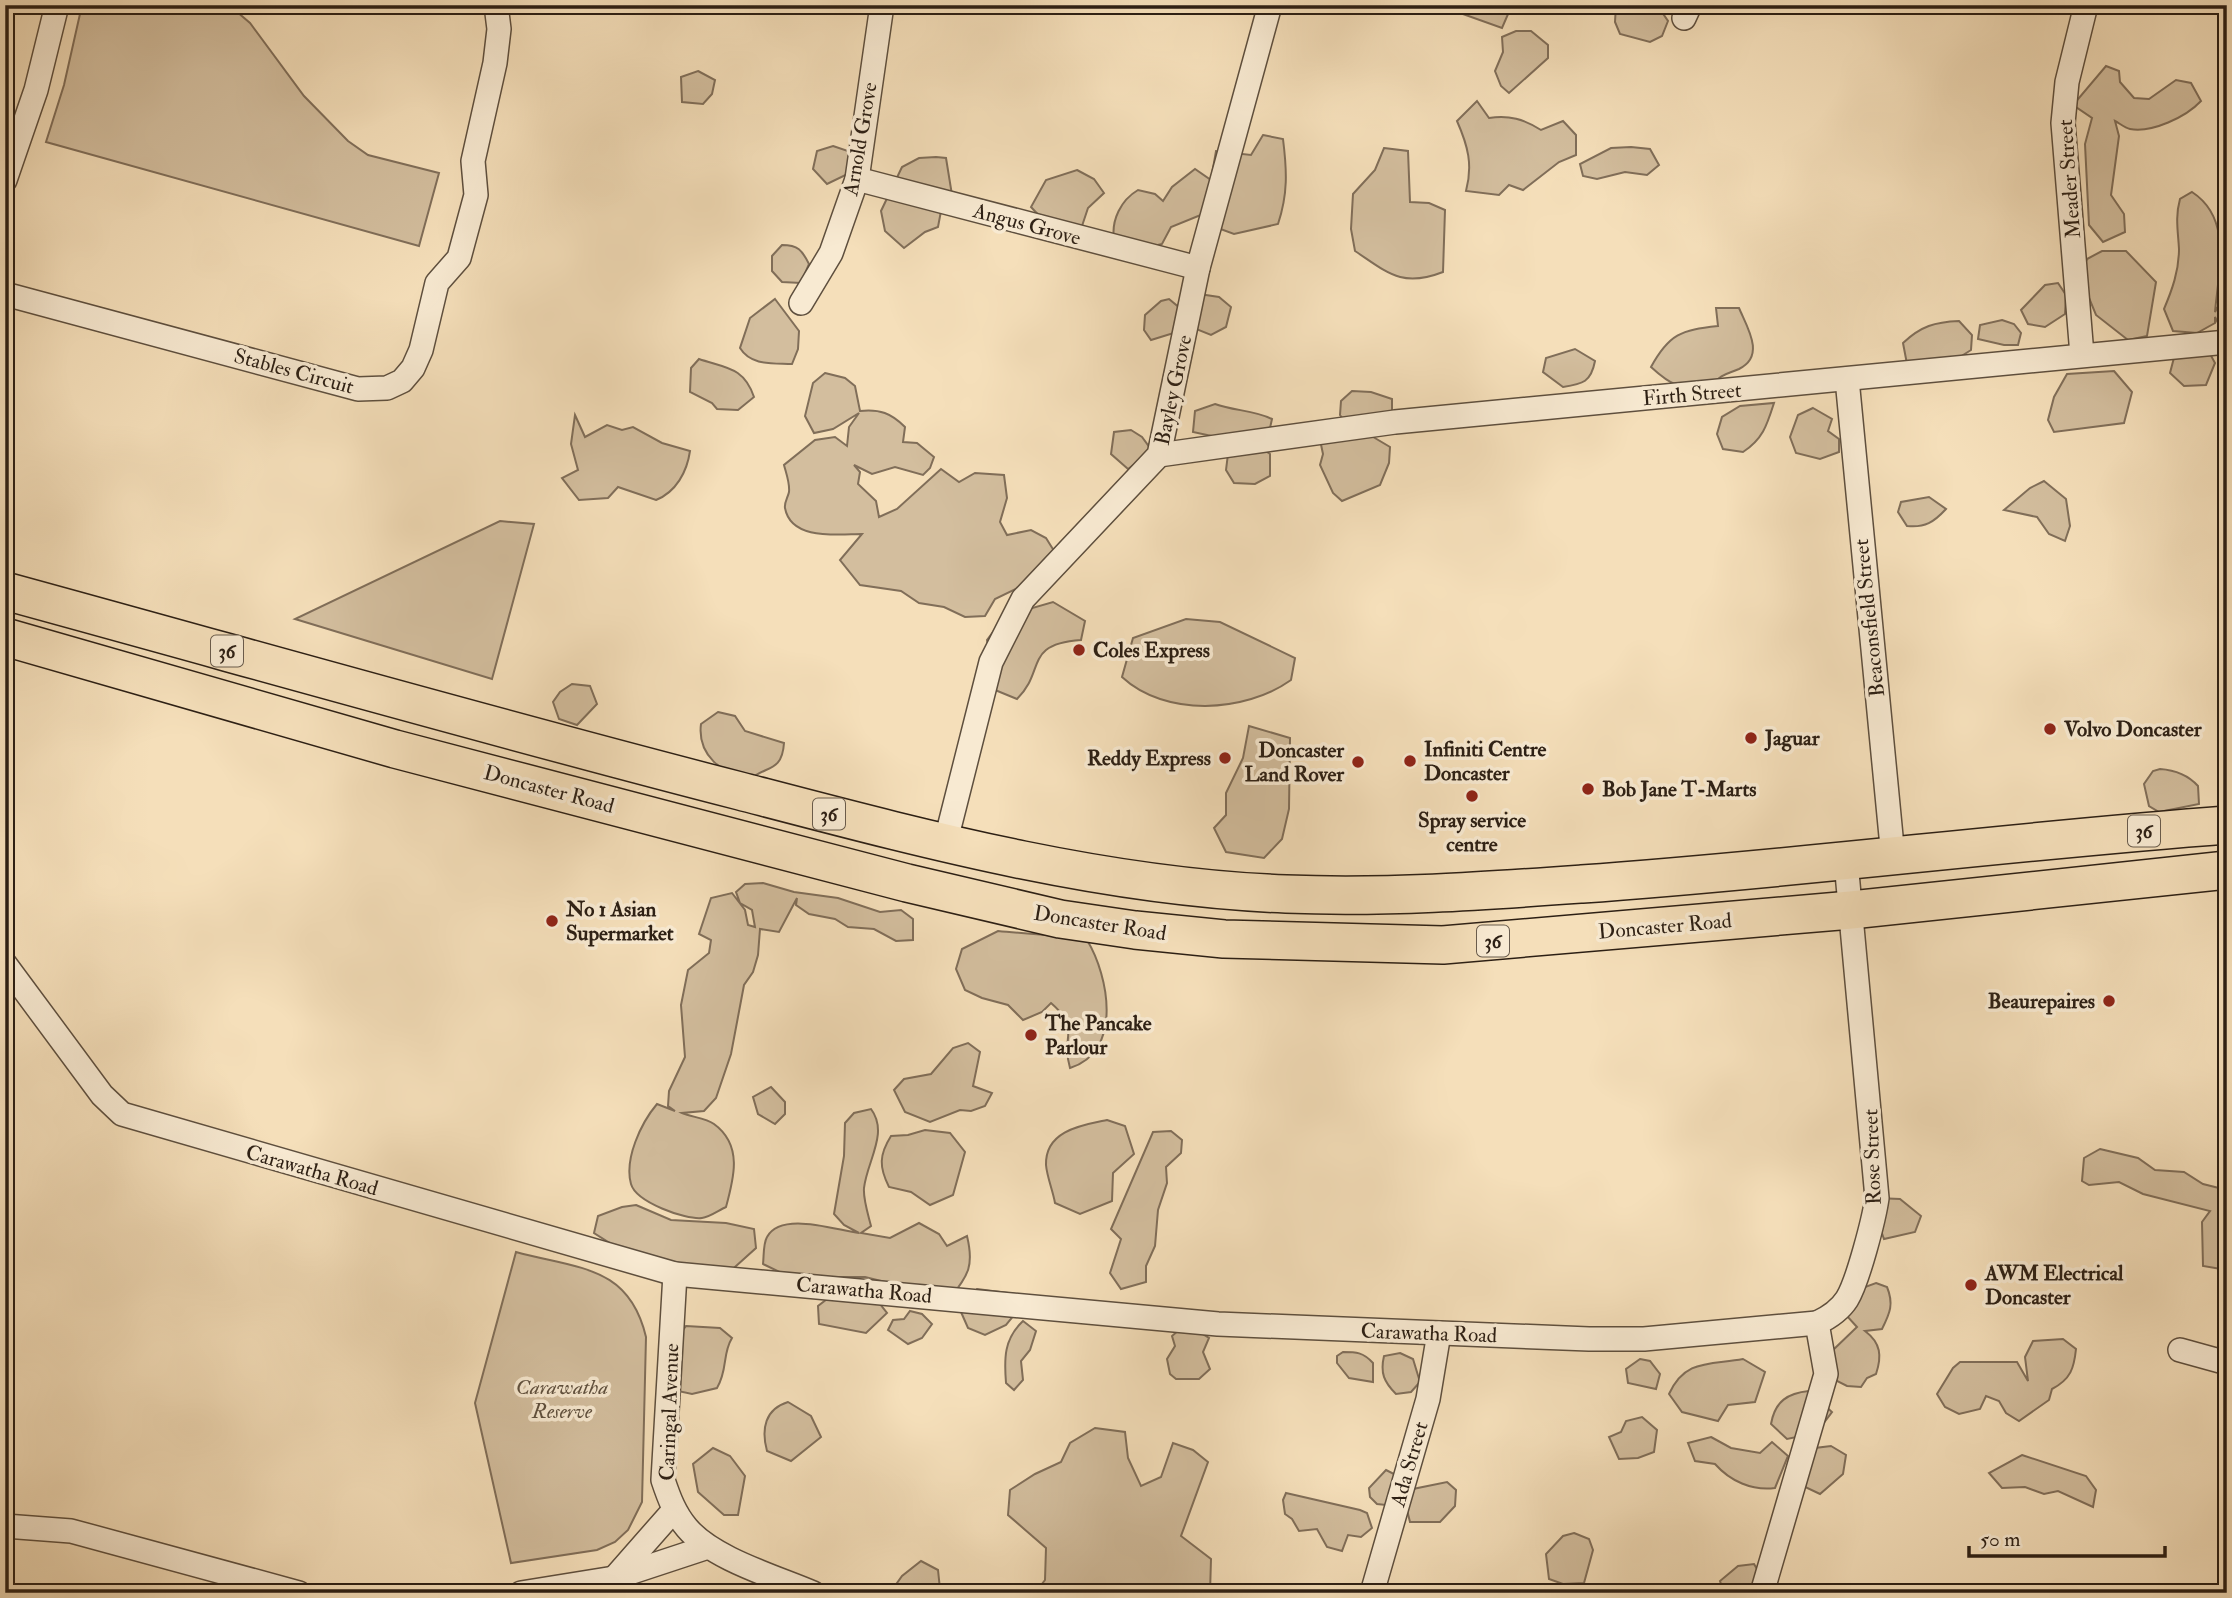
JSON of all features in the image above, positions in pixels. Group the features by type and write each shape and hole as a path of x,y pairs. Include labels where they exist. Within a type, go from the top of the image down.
{"main road":[{"name":"36","path":"5,591 669,773 946,844 1038,865 1214,889 1286,894 1426,895 1846,862 2061,837 2227,825"},
{"name":"Doncaster Road","path":"5,637 395,749 907,883 1060,919 1135,930 1224,939 1443,945 1851,910 2227,870"},
{"path":"1893,857 1899,904"}],"street":[{"path":"5,180 36,90 57,5"},
{"name":"Stables Circuit","path":"5,294 358,389 387,388 402,382 413,368 421,350 437,283 459,258 476,195 473,161 495,63 499,29 496,5"},
{"name":"Arnold Grove","path":"801,303 831,253 857,179 882,5"},
{"name":"Bayley Grove","path":"946,844 992,662 1023,599 1159,455 1198,268 1270,5"},
{"name":"Meader Street","path":"2082,355 2063,123 2067,82 2086,5"},
{"name":"Angus Grove","path":"857,179 1198,268"},
{"name":"Firth Street","path":"1159,455 1395,422 2227,342"},
{"name":"Beaconsfield Street","path":"1847,379 1893,857"},
{"name":"Rose Street","path":"1817,1323 1827,1319 1847,1299 1875,1214 1877,1198 1846,862"},
{"name":"Carawatha Road","path":"5,964 102,1095 122,1114 675,1274 1218,1324 1644,1339 1817,1323"},
{"name":"Caringal Avenue","path":"675,1274 663,1480 674,1510 688,1530 708,1547 813,1593"},
{"path":"1762,1593 1826,1374 1817,1323"},
{"name":"Ada Street","path":"1372,1593 1428,1399 1439,1333"},
{"path":"2180,1350 2227,1363"},
{"path":"614,1578 674,1510"},
{"path":"5,1526 71,1531 299,1593"},
{"path":"521,1593 614,1578 708,1547"}],"green space":[{"path":"82,5 229,5 250,23 304,96 348,141 368,155 439,173 419,246 46,142 64,85"},
{"path":"1459,5 1512,5 1502,28 1460,13"},
{"path":"1616,5 1657,5 1668,21 1662,36 1650,42 1620,34 1615,22"},
{"path":"1516,31 1531,31 1548,45 1548,58 1509,93 1501,86 1495,71 1503,52 1502,37"},
{"path":"2106,66 2119,71 2120,82 2134,98 2149,99 2176,80 2191,83 2201,101 2178,118 2148,129 2130,129 2115,121 2119,136 2111,195 2124,214 2125,232 2103,242 2089,225 2085,144 2092,118 2073,105"},
{"path":"698,71 715,80 712,94 703,104 682,102 681,77"},
{"path":"1477,101 1489,118 1516,119 1541,130 1563,121 1576,135 1576,155 1559,162 1523,190 1509,185 1499,195 1466,191 1468,156 1457,121"},
{"path":"1263,135 1283,139 1286,182 1278,224 1234,234 1215,227 1213,210 1171,227 1162,244 1132,251 1114,240 1116,218 1122,205 1132,194 1138,190 1155,194 1163,201 1172,187 1195,169 1211,180 1216,151 1251,155"},
{"path":"833,146 848,151 858,169 827,184 813,169 817,151"},
{"path":"1384,148 1408,151 1410,202 1429,203 1445,210 1443,272 1417,279 1396,276 1355,251 1351,229 1353,194 1375,170"},
{"path":"1611,148 1650,149 1659,165 1647,175 1625,172 1597,179 1583,176 1580,164"},
{"path":"919,158 946,158 952,195 941,211 938,227 925,232 904,248 885,231 881,211 902,167"},
{"path":"1077,170 1094,179 1104,193 1088,208 1082,226 1046,223 1031,207 1046,180"},
{"path":"2192,192 2205,203 2218,230 2220,262 2215,312 2227,290 2227,332 2223,333 2215,317 2215,323 2197,333 2173,331 2164,309 2178,265 2178,206 2180,199"},
{"path":"782,245 799,249 809,264 801,283 782,282 772,271 772,256"},
{"path":"2102,251 2126,251 2156,282 2147,336 2128,340 2096,315 2080,276 2087,259"},
{"path":"2058,283 2066,295 2065,314 2045,327 2028,324 2021,310 2045,285"},
{"path":"1199,294 1219,297 1231,307 1226,327 1211,335 1191,327"},
{"path":"775,299 799,331 798,349 792,364 756,361 740,348 750,318"},
{"path":"1169,299 1181,309 1177,332 1151,340 1144,330 1145,315 1161,301"},
{"path":"1716,308 1739,308 1752,341 1752,357 1747,363 1721,376 1711,386 1692,387 1672,383 1651,367 1664,347 1677,336 1694,329 1718,326"},
{"path":"2002,320 2014,324 2021,333 2018,345 1978,339 1980,325"},
{"path":"1959,321 1972,335 1971,350 1944,367 1907,364 1903,343 1910,337 1929,326"},
{"path":"2203,341 2215,363 2206,385 2184,386 2170,373 2177,346"},
{"path":"1575,349 1595,361 1593,368 1585,381 1563,387 1543,372 1546,358"},
{"path":"699,359 739,374 750,387 754,397 738,410 717,409 712,403 690,392 691,368"},
{"path":"2114,371 2132,392 2124,423 2054,432 2048,420 2054,397 2067,374"},
{"path":"825,373 845,378 855,386 860,411 879,411 895,418 905,427 903,442 917,443 934,457 930,468 923,475 895,467 872,474 854,465 860,472 858,484 876,501 879,517 897,509 941,469 959,482 975,473 1004,475 1007,498 1000,522 1007,535 1031,530 1046,538 1056,554 1026,584 995,599 985,616 965,617 944,607 919,603 901,591 860,585 840,560 862,534 806,531 789,519 785,508 789,489 784,465 815,440 835,437 847,446 849,427 859,413 833,429 814,433 805,416 813,383"},
{"path":"1352,391 1371,392 1392,399 1392,418 1348,426 1340,415 1341,401"},
{"path":"1774,403 1763,431 1750,447 1743,452 1723,449 1717,434 1722,417 1740,406"},
{"path":"1215,404 1272,419 1268,437 1221,438 1193,432 1195,411"},
{"path":"1813,408 1832,419 1828,431 1839,439 1839,452 1820,459 1796,453 1790,437 1798,415"},
{"path":"575,415 585,437 607,425 622,430 633,427 662,443 690,451 675,487 656,500 618,487 608,498 579,500 562,478 578,470 571,444"},
{"path":"1358,428 1390,447 1389,463 1380,485 1342,501 1333,493 1320,465 1323,454 1319,435"},
{"path":"1131,430 1142,437 1150,448 1147,455 1128,469 1111,454 1114,432"},
{"path":"1253,442 1270,454 1270,476 1255,484 1234,483 1226,470 1229,446"},
{"path":"2044,481 2066,499 2070,526 2065,541 2049,534 2037,517 2004,510 2030,488"},
{"path":"1929,497 1946,509 1929,523 1907,526 1898,512 1901,502"},
{"path":"500,521 534,524 492,679 295,619"},
{"path":"1053,602 1085,621 1081,640 1051,647 1043,653 1026,689 1017,699 995,690 987,640 1005,616"},
{"path":"1186,619 1220,622 1295,658 1291,680 1251,699 1205,706 1160,699 1140,690 1122,677 1133,638"},
{"path":"572,684 590,686 597,704 577,725 559,719 553,702 560,692"},
{"path":"718,712 735,716 745,731 784,743 780,760 772,768 750,780 721,768 707,754 701,735 701,724"},
{"path":"1249,726 1290,738 1289,809 1282,839 1264,858 1226,852 1214,828 1226,815 1226,793 1243,758"},
{"path":"2160,769 2181,774 2194,782 2198,786 2199,804 2159,812 2149,806 2144,784 2153,771"},
{"path":"763,883 794,892 838,898 880,912 901,910 913,919 913,940 896,941 874,929 848,927 835,919 809,914 796,905 797,898 779,932 760,929 758,955 753,972 744,985 731,1054 716,1098 704,1111 682,1113 711,1122 723,1132 729,1142 734,1162 729,1196 726,1207 708,1216 684,1216 651,1203 635,1191 629,1174 632,1153 645,1121 657,1104 675,1111 668,1106 669,1091 685,1057 681,1005 688,970 709,953 711,940 699,934 711,898 732,893 745,910 748,925 755,927 752,910 740,903 736,892 745,884"},
{"path":"998,931 1087,940 1101,973 1107,1012 1098,1046 1087,1059 1070,1068 1066,1020 1051,1003 1042,1012 1023,1020 1008,1005 965,990 956,969 962,949"},
{"path":"968,1043 980,1052 973,1086 992,1093 985,1106 971,1111 960,1110 930,1122 905,1112 894,1090 904,1079 931,1074 953,1048"},
{"path":"771,1087 785,1102 785,1114 775,1124 758,1114 753,1097"},
{"path":"871,1109 878,1128 864,1192 871,1226 861,1233 890,1238 919,1223 939,1234 947,1246 967,1236 970,1262 966,1276 950,1298 865,1277 790,1277 763,1264 767,1237 774,1229 784,1225 809,1224 859,1233 844,1225 834,1214 844,1156 845,1123 854,1113"},
{"path":"1107,1120 1125,1126 1134,1154 1113,1173 1112,1201 1080,1214 1055,1203 1046,1165 1047,1153 1052,1144 1067,1131"},
{"path":"925,1130 950,1133 965,1152 953,1195 930,1205 911,1192 889,1187 882,1167 882,1155 891,1136"},
{"path":"1171,1131 1182,1140 1181,1153 1166,1167 1167,1183 1158,1210 1155,1246 1146,1266 1146,1282 1121,1289 1110,1273 1121,1239 1111,1229 1153,1132"},
{"path":"2100,1149 2138,1158 2155,1170 2184,1172 2203,1184 2227,1190 2227,1270 2203,1266 2202,1222 2210,1211 2143,1194 2119,1182 2089,1185 2082,1181 2084,1158"},
{"path":"1877,1198 1900,1199 1921,1216 1915,1232 1884,1239 1875,1214"},
{"path":"636,1205 671,1220 726,1223 754,1229 756,1248 715,1285 613,1245 594,1233 598,1216"},
{"name":"Carawatha Reserve","path":"516,1252 580,1267 614,1283 638,1313 646,1337 642,1502 628,1530 615,1542 597,1550 511,1563 475,1403"},
{"path":"1876,1283 1887,1287 1891,1304 1882,1329 1865,1331 1879,1350 1878,1367 1876,1374 1867,1378 1861,1387 1847,1386 1831,1378 1831,1352 1857,1327 1846,1315 1865,1287"},
{"path":"977,1289 1015,1294 1015,1314 1006,1325 985,1335 968,1328 961,1312"},
{"path":"831,1296 876,1299 887,1313 866,1333 819,1324 818,1306"},
{"path":"910,1311 922,1314 932,1324 922,1338 908,1344 888,1330 893,1320 904,1319"},
{"path":"1023,1321 1036,1331 1030,1350 1021,1361 1023,1380 1014,1390 1006,1383 1005,1357 1012,1335"},
{"path":"686,1326 720,1328 732,1338 717,1388 692,1394 678,1391 672,1345"},
{"path":"1179,1330 1196,1330 1209,1338 1203,1352 1210,1369 1199,1379 1176,1379 1170,1374 1167,1359 1175,1346 1172,1336"},
{"path":"2063,1339 2076,1349 2070,1372 2052,1389 2049,1400 2019,1421 2006,1413 1999,1401 1986,1396 1980,1409 1959,1414 1945,1407 1937,1394 1953,1368 1960,1362 2017,1362 2028,1381 2025,1357 2033,1341"},
{"path":"1343,1352 1359,1353 1373,1363 1373,1382 1349,1378 1337,1363 1337,1356"},
{"path":"1400,1353 1413,1359 1420,1382 1411,1392 1396,1394 1388,1385 1382,1367 1384,1356"},
{"path":"1640,1359 1650,1361 1660,1374 1656,1389 1628,1383 1626,1369"},
{"path":"1743,1359 1765,1372 1755,1402 1728,1405 1718,1421 1682,1412 1669,1394 1675,1383 1690,1369 1709,1363"},
{"path":"1809,1391 1832,1412 1816,1433 1787,1439 1771,1424 1776,1409 1789,1396"},
{"path":"788,1402 811,1416 821,1437 791,1461 767,1451 765,1435 770,1415 780,1405"},
{"path":"1642,1417 1657,1430 1654,1452 1638,1458 1619,1459 1609,1437 1621,1432 1626,1421"},
{"path":"1095,1428 1125,1432 1128,1458 1141,1486 1161,1477 1173,1443 1193,1450 1208,1462 1181,1536 1211,1559 1210,1593 1035,1593 1045,1580 1046,1548 1008,1515 1010,1490 1061,1462 1070,1443"},
{"path":"1711,1437 1731,1448 1760,1453 1772,1442 1788,1456 1775,1488 1750,1486 1727,1475 1715,1464 1695,1461 1688,1443"},
{"path":"1831,1446 1846,1455 1843,1474 1820,1494 1803,1486 1815,1448"},
{"path":"713,1448 730,1456 745,1476 738,1515 724,1515 698,1492 693,1464"},
{"path":"2022,1455 2086,1476 2096,1490 2093,1507 2058,1491 2044,1494 2025,1487 2002,1488 1989,1473"},
{"path":"1386,1470 1396,1475 1386,1505 1377,1504 1370,1497 1369,1488"},
{"path":"1447,1482 1456,1490 1455,1506 1440,1522 1410,1522 1405,1502 1413,1489"},
{"path":"1286,1493 1360,1510 1367,1513 1372,1528 1361,1537 1348,1535 1342,1551 1327,1547 1317,1529 1299,1531 1292,1519 1285,1514 1283,1500"},
{"path":"1574,1533 1589,1539 1593,1550 1584,1583 1563,1584 1549,1579 1546,1554 1563,1536"},
{"path":"921,1561 938,1570 940,1589 948,1593 890,1593 902,1576"},
{"path":"1754,1564 1760,1574 1754,1593 1724,1593 1720,1581 1738,1566"}],"place":[{"name":"Coles Express","path":"1079,650"},
{"name":"Volvo Doncaster","path":"2050,729"},
{"name":"Jaguar","path":"1751,738"},
{"name":"Reddy Express","path":"1225,758"},
{"name":"Infiniti Centre Doncaster","path":"1410,761"},
{"name":"Doncaster Land Rover","path":"1358,762"},
{"name":"Bob Jane T-Marts","path":"1588,789"},
{"name":"Spray service centre","path":"1472,796"},
{"name":"No 1 Asian Supermarket","path":"552,921"},
{"name":"Beaurepaires","path":"2109,1001"},
{"name":"The Pancake Parlour","path":"1031,1035"},
{"name":"AWM Electrical Doncaster","path":"1971,1285"}]}
